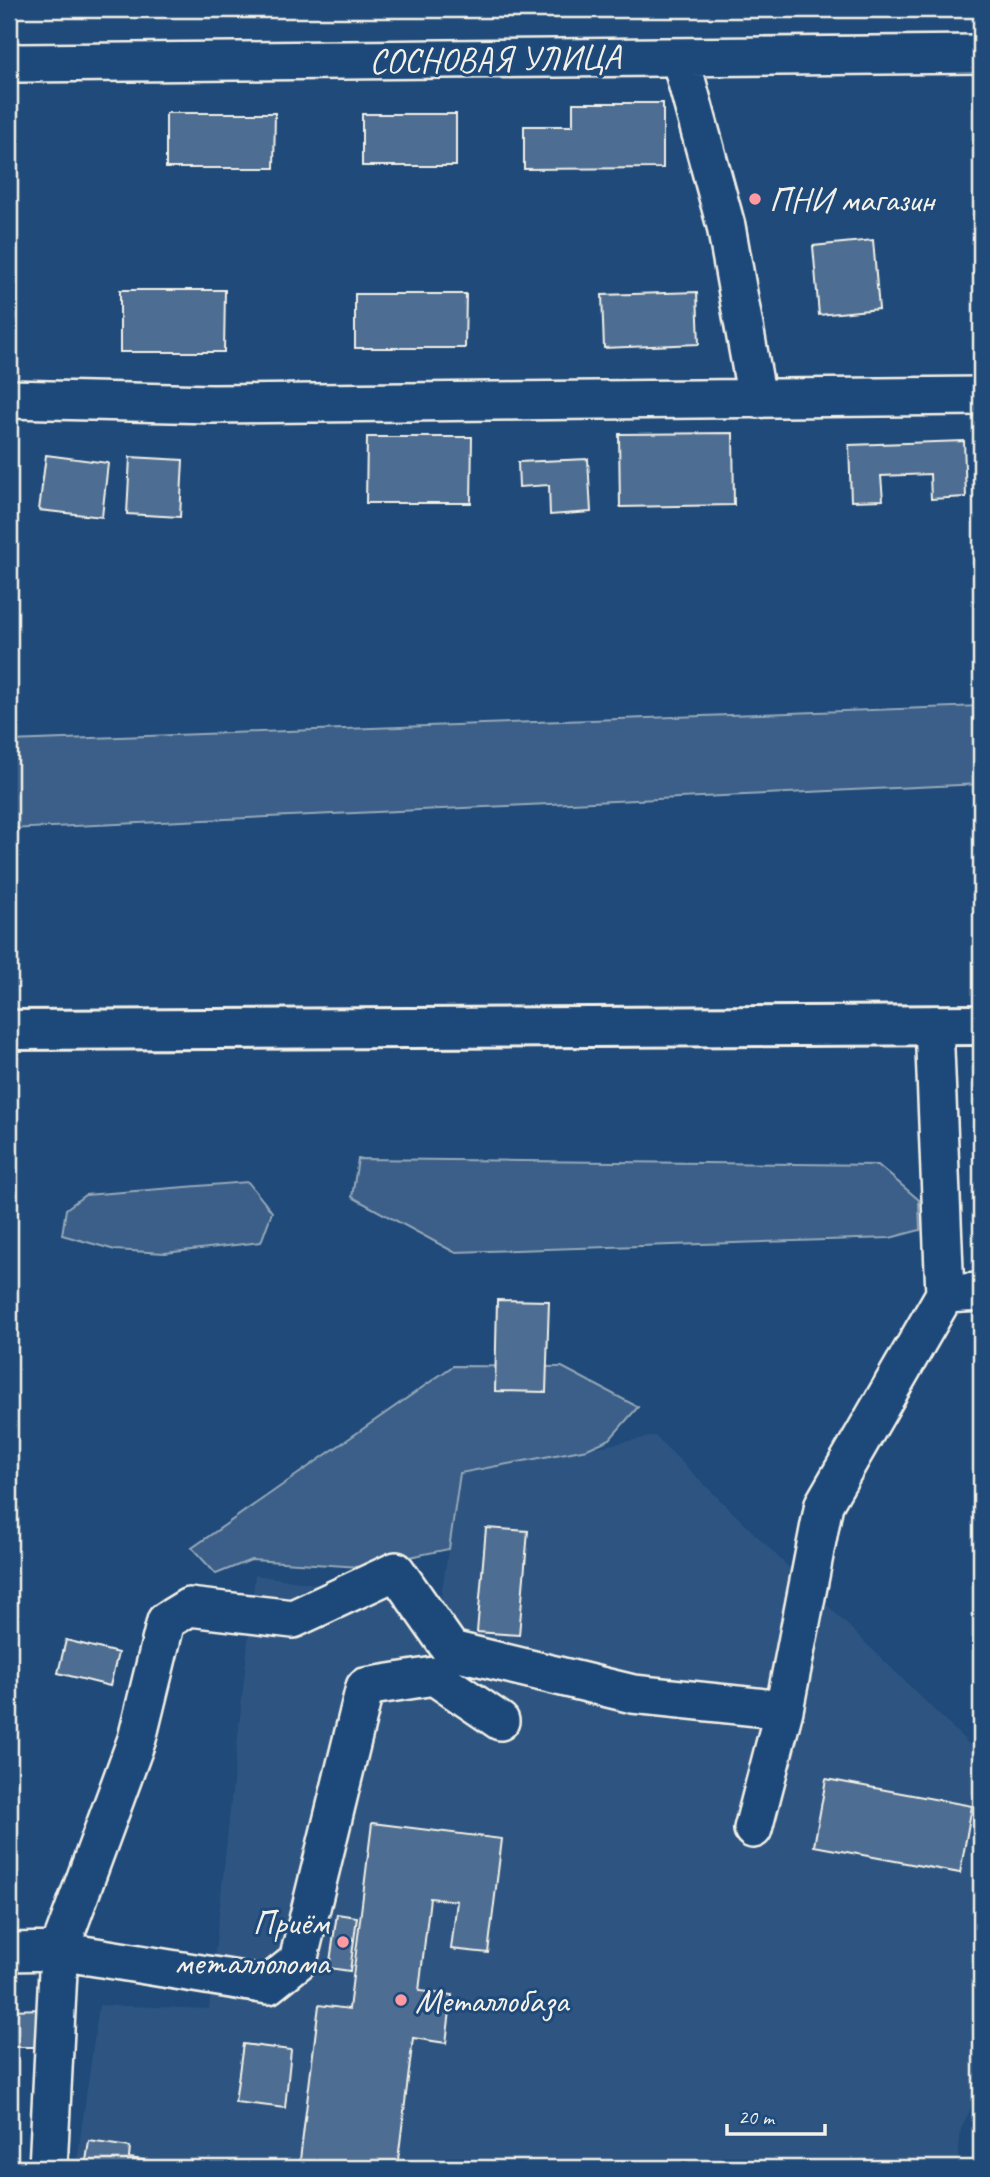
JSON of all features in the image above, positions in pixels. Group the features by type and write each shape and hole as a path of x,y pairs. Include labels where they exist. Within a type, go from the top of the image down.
{"main road":[{"path":"9,1030 981,1025"}],"street":[{"name":"СОСНОВАЯ УЛИЦА","path":"9,62 981,54"},
{"path":"680,57 726,226 757,399"},
{"path":"9,399 212,404 981,396"},
{"path":"753,1829 784,1710 824,1504 945,1294 934,1026"},
{"path":"945,1294 981,1292"},
{"path":"48,2168 59,1951 137,1739 166,1621 189,1607 293,1619 396,1571 452,1650 633,1694 784,1710"},
{"path":"9,1952 59,1951 268,1985 298,1961 365,1687 434,1676 499,1721"}],"shaded area":[{"path":"981,706 981,784 9,829 9,741"},
{"path":"358,1159 878,1165 919,1200 920,1230 890,1238 454,1252 352,1197"},
{"path":"248,1182 272,1212 261,1242 165,1253 115,1250 62,1235 66,1209 85,1195"},
{"path":"453,1366 562,1367 638,1407 610,1439 587,1449 460,1473 449,1549 361,1567 251,1560 216,1574 192,1548"},
{"path":"655,1436 981,1756 981,2087 961,2129 957,2168 76,2168 99,2005 209,2009 255,1575 440,1603 460,1473"}],"building":[{"path":"573,103 663,103 663,168 524,169 524,126 573,126"},
{"path":"166,113 275,113 274,168 166,168"},
{"path":"362,114 456,114 456,166 362,166"},
{"path":"873,240 879,309 819,315 813,246"},
{"path":"120,290 225,290 224,352 120,352"},
{"path":"697,292 699,344 604,348 602,295"},
{"path":"355,294 466,294 465,348 355,348"},
{"path":"733,433 734,505 620,507 619,434"},
{"path":"367,437 472,437 471,503 366,503"},
{"path":"964,441 966,497 931,499 930,474 881,476 883,500 851,501 849,445"},
{"path":"46,455 108,463 102,517 39,510"},
{"path":"130,457 183,460 180,517 127,514"},
{"path":"588,459 591,512 550,515 549,485 519,487 518,462"},
{"path":"497,1300 549,1301 546,1392 495,1391"},
{"path":"486,1528 528,1531 519,1635 477,1632"},
{"path":"66,1640 118,1653 110,1686 58,1673"},
{"path":"826,1779 972,1806 960,1873 814,1846"},
{"name":"Металлобаза","path":"372,1823 502,1839 488,1953 451,1949 457,1901 430,1898 419,1991 452,1995 446,2043 413,2038 397,2168 299,2168 319,2005 349,2009"},
{"name":"Приём металлолома","path":"337,1914 357,1917 350,1971 329,1968"},
{"path":"44,2009 41,2047 9,2047 9,2010"},
{"path":"243,2044 291,2050 285,2108 235,2102"},
{"path":"89,2141 130,2147 129,2158 180,2165 179,2168 85,2168"},
{"path":"231,2162 268,2168 230,2168"}],"place":[{"name":"ПНИ магазин","path":"755,199"},
{"name":"Приём металлолома","path":"343,1942"},
{"name":"Металлобаза","path":"401,2000"}]}
